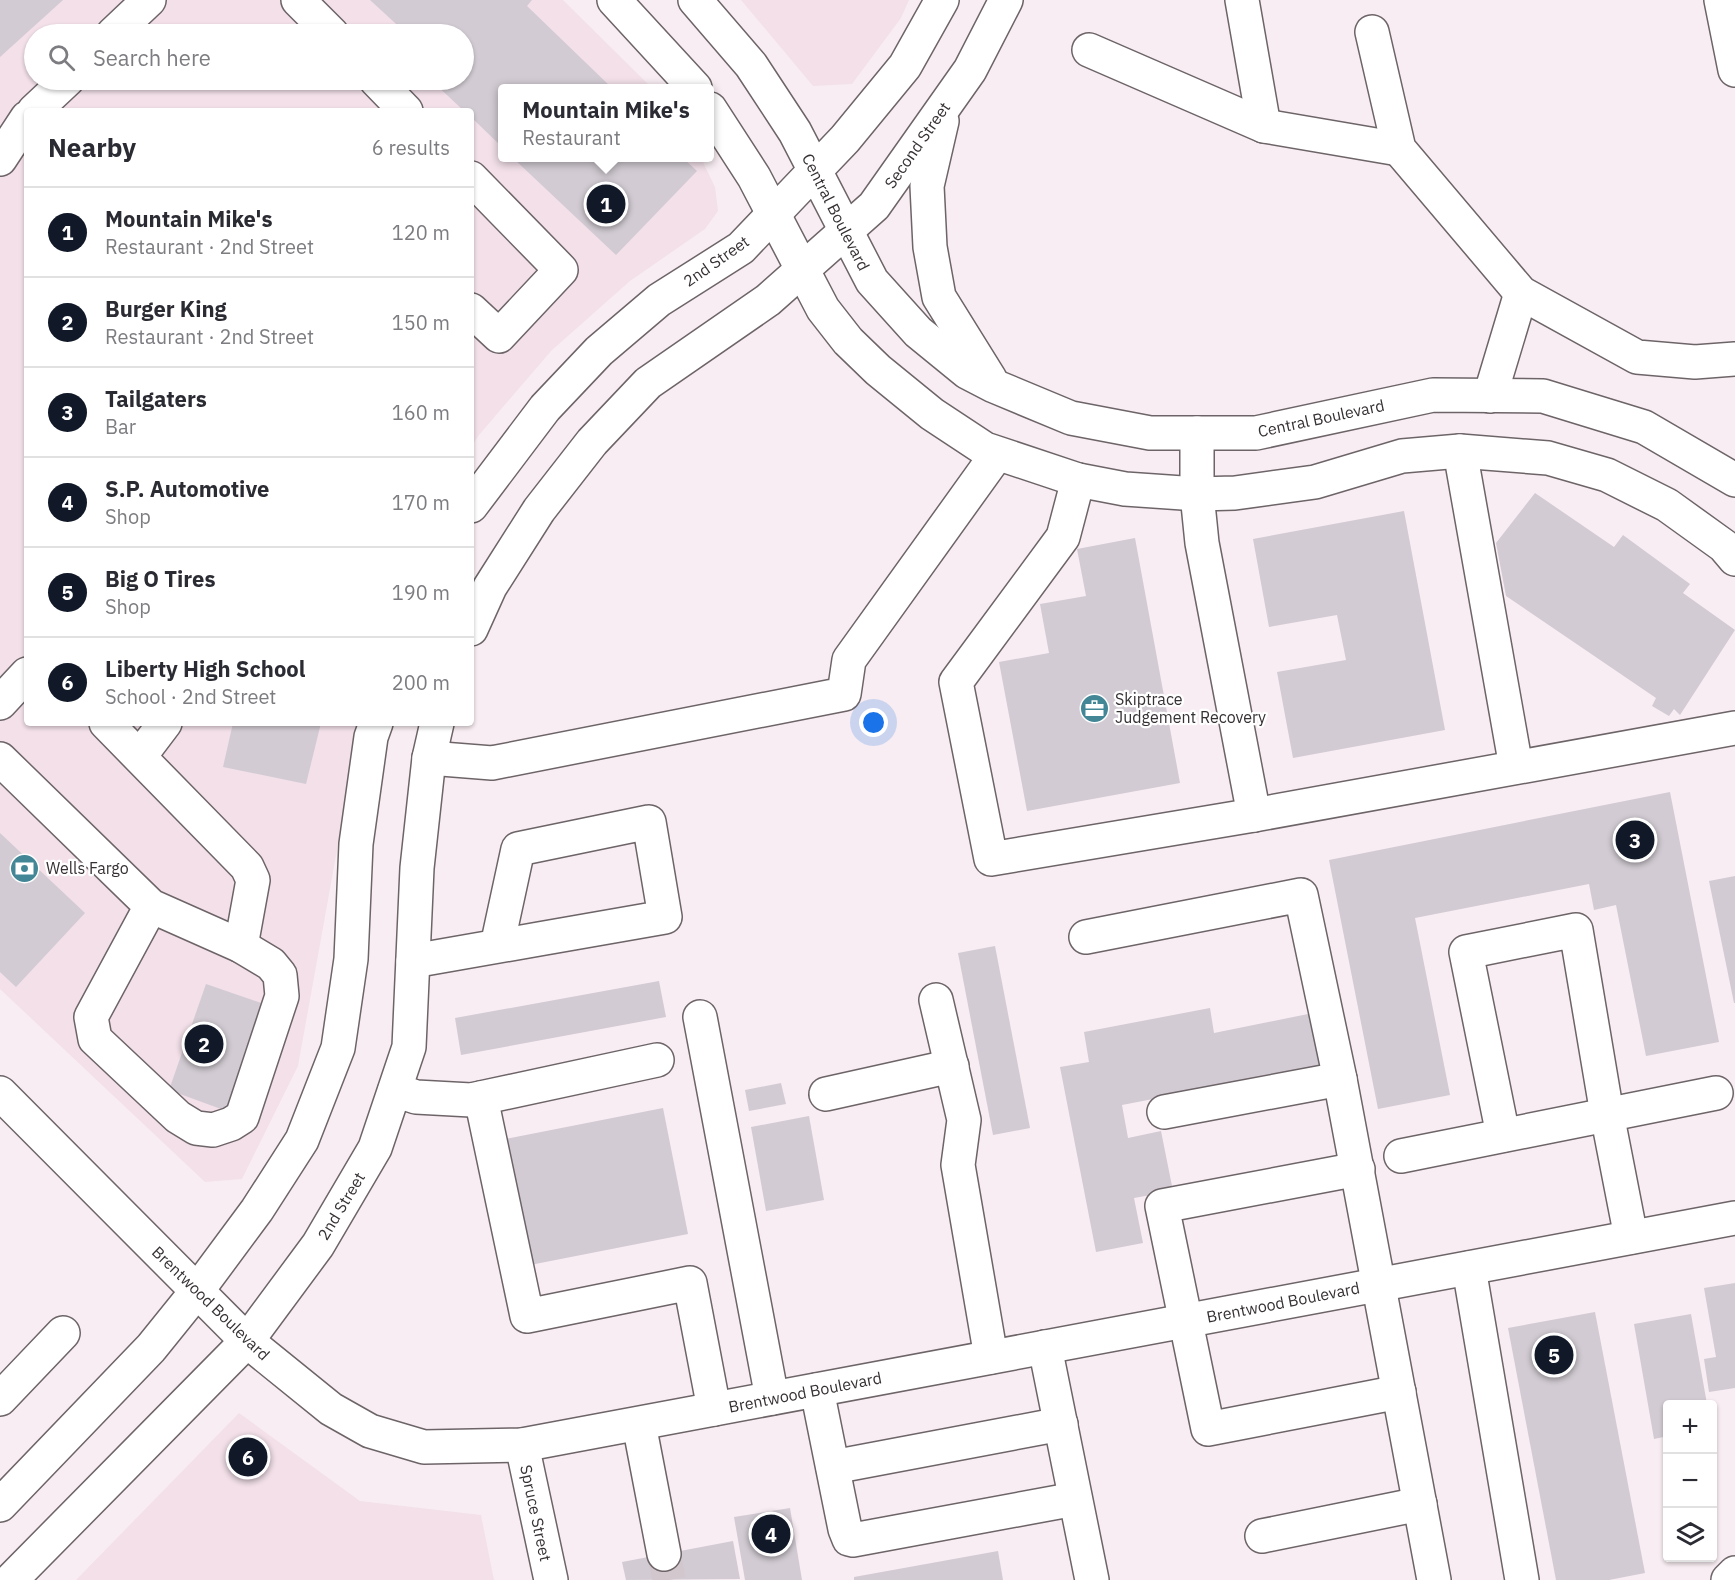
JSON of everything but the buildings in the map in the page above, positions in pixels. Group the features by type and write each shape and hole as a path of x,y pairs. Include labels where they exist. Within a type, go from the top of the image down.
{"street":[{"path":"124,24 149,0"},
{"path":"298,0 322,24"},
{"path":"614,0 691,84"},
{"name":"Central Boulevard","path":"694,0 752,64 795,132 872,281 918,332 967,372 994,386 1071,418 1150,433 1256,433 1433,395 1543,396 1644,427 1735,480"},
{"name":"2nd Street","path":"474,502 544,408 599,351 659,300 741,248 845,139 904,66 942,0"},
{"name":"Second Street","path":"802,271 874,206 970,70 1006,0"},
{"path":"1242,0 1264,126"},
{"path":"1721,0 1735,70"},
{"path":"1372,32 1400,149 1521,293 1637,357 1695,362 1735,359"},
{"path":"1089,50 1264,126 1400,149"},
{"path":"37,108 56,90"},
{"path":"386,90 403,108"},
{"path":"946,103 927,186 930,247 939,297 994,386"},
{"path":"714,116 754,177 823,309 848,340 878,370 932,414 985,449 1078,480 1125,489 1197,494 1235,493 1315,482 1402,456 1460,451 1548,458 1607,475 1667,505 1724,546 1735,559"},
{"path":"0,159 24,123"},
{"path":"474,181 561,270 499,336 474,313"},
{"path":"474,613 480,582 592,442 648,383 768,300 802,271"},
{"path":"1490,396 1521,293"},
{"path":"1197,433 1197,494 1202,543 1254,815"},
{"path":"1460,451 1516,768"},
{"path":"429,758 492,763 844,694 849,660 997,454"},
{"path":"1078,480 1063,537 956,682 991,859 1254,815 1735,728"},
{"path":"0,703 24,677"},
{"path":"109,726 248,867 253,880 241,946"},
{"path":"140,756 163,726"},
{"path":"0,1505 151,1348 257,1210 302,1140 338,1048 351,959 356,844 371,737 375,726"},
{"name":"2nd Street","path":"11,1580 247,1341 318,1245 375,1148 409,1047 417,868 429,758 436,726"},
{"path":"0,759 151,906 241,946 271,964 279,975 282,996 242,1117 231,1124 213,1130 196,1128 178,1117 95,1038 91,1017 151,906"},
{"path":"413,961 665,917 649,822 518,849 496,946"},
{"path":"1086,937 1301,895 1358,1169 1434,1580"},
{"path":"1503,1135 1466,952 1576,930 1607,1114 1631,1237"},
{"path":"936,999 964,1120 958,1165 991,1357"},
{"path":"700,1017 772,1398"},
{"path":"395,1090 416,1097 471,1100 657,1060"},
{"path":"826,1094 952,1066"},
{"path":"1164,1112 1340,1079"},
{"name":"Brentwood Boulevard","path":"0,1093 247,1341 331,1409 370,1431 424,1447 522,1445 1735,1218"},
{"path":"1401,1156 1716,1093"},
{"path":"481,1098 527,1316 690,1284 714,1409"},
{"path":"1358,1169 1162,1206 1208,1429 1399,1392"},
{"path":"1469,1268 1522,1580"},
{"path":"0,1399 63,1333"},
{"path":"1045,1347 1092,1580"},
{"path":"817,1390 845,1529 849,1539 1075,1499"},
{"path":"639,1424 664,1554"},
{"path":"832,1467 1061,1424"},
{"name":"Spruce Street","path":"522,1445 551,1580"},
{"path":"1263,1536 1420,1504"},
{"path":"1728,1580 1735,1573"}],"shaded area":[{"path":"0,0 563,0 648,84 498,84 498,162 703,162 715,187 718,211 705,229 630,281 551,351 474,442 474,108 24,108 24,726 359,726 298,1066 242,1179 205,1182 0,989"},
{"path":"741,0 909,0 901,18 852,84 813,86"},
{"path":"239,1413 360,1501 481,1515 494,1580 76,1580"}],"tunnel":[{"path":"664,1554 669,1580"}],"place":[{"name":"Mountain Mike's","path":"606,204"},
{"name":"Skiptrace Judgement Recovery","path":"1094,708"},
{"name":"Tailgaters","path":"1635,840"},
{"name":"Wells Fargo","path":"25,868"},
{"name":"Burger King","path":"204,1044"},
{"name":"Big O Tires","path":"1554,1355"},
{"name":"Liberty High School","path":"248,1457"},
{"name":"S.P. Automotive","path":"771,1534"}]}
